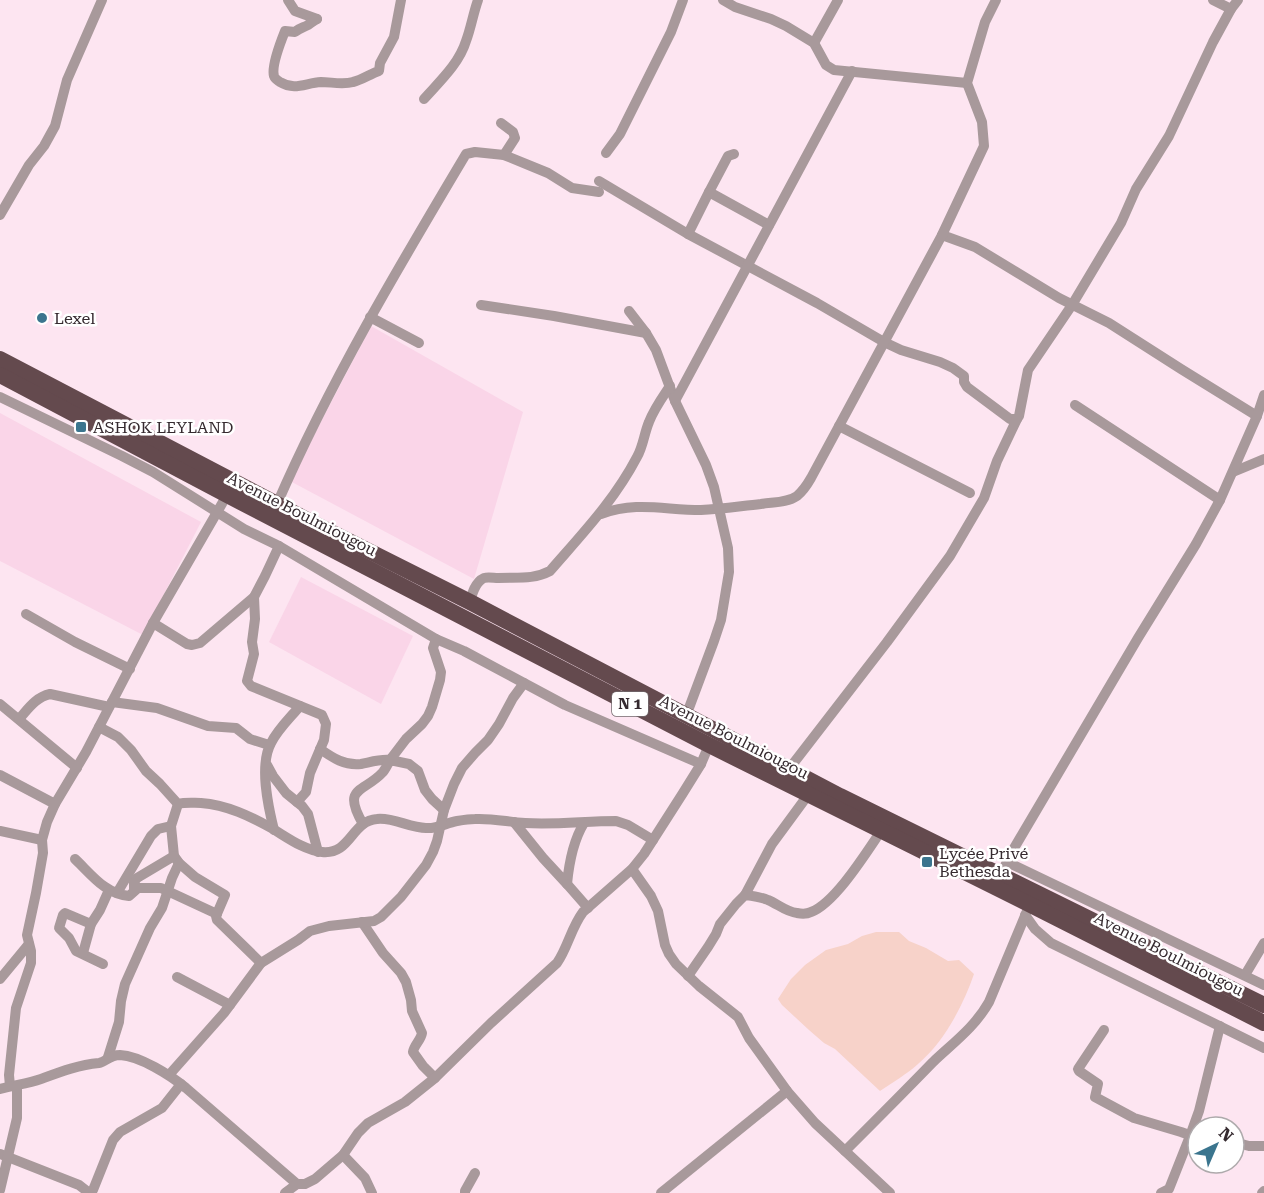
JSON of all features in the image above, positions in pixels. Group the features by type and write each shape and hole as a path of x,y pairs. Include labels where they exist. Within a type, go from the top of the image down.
{"highway":[{"name":"Avenue Boulmiougou","path":"0,359 789,769 1264,1005"},
{"name":"Avenue Boulmiougou","path":"0,375 808,795 881,831 1001,874 1028,910 1264,1023"}],"street":[{"path":"0,215 55,126 67,81 102,0"},
{"path":"288,0 295,11 317,19 307,26 302,26 296,32 285,31 275,59 273,74 275,78 285,85 300,87 309,83 355,82 379,71 380,63 394,37 401,0"},
{"path":"423,99 455,63 466,43 472,14 478,0"},
{"path":"606,153 620,134 671,32 683,0"},
{"path":"723,0 736,3 786,26 814,43 826,65 834,70 968,83"},
{"path":"814,43 838,0"},
{"path":"601,514 617,508 636,507 720,509 783,501 795,497 803,490 942,235 984,146 982,122 968,83 985,22 996,0"},
{"path":"789,769 950,556 984,498 997,461 1019,416 1028,370 1072,305 1121,223 1136,189 1169,136 1213,42 1235,5 1213,0"},
{"path":"675,401 852,71"},
{"path":"501,123 513,132 515,138 504,155"},
{"path":"278,504 321,410 370,317 466,154 475,152 504,155 548,173 572,188 599,187 817,303 884,342 953,368 964,376 967,387 1010,419 1017,419"},
{"path":"688,234 728,156 734,154"},
{"path":"709,192 769,225"},
{"path":"942,235 975,247 1072,305 1127,333 1257,416"},
{"path":"482,305 646,333"},
{"path":"629,311 656,350 675,401 706,465 720,509 728,548 729,572 725,598 714,641 686,716"},
{"path":"370,317 420,343"},
{"path":"470,603 472,592 484,578 528,578 541,576 550,571 601,514 638,456 656,407 670,386"},
{"path":"1264,395 1233,472 1196,544 1132,648 1001,874 1245,975 1264,985"},
{"path":"0,397 153,472 244,529 279,546 436,639 480,659 565,705 701,764"},
{"path":"1075,405 1220,500"},
{"path":"838,426 970,493"},
{"path":"1233,472 1264,459"},
{"path":"11,1193 1,1191 4,1156 13,1139 16,1118 9,1087 9,1075 16,1008 32,958 27,935 47,822 153,624 216,512 228,495"},
{"path":"153,624 187,644 197,645 254,597 279,546"},
{"path":"254,597 255,618 252,642 254,654 247,681 251,686 322,715 325,719 326,732 310,773 306,792 297,802"},
{"path":"26,614 75,642 130,669"},
{"path":"363,824 353,800 355,794 382,772 406,739 422,724 432,707 441,672 433,648 436,639"},
{"path":"169,1075 230,1005 261,963 310,931 381,918 401,897 426,865 433,852 444,810 462,768 500,724 513,698 524,683"},
{"path":"19,719 36,700 50,694 111,705 157,708 208,726 236,728 250,740 269,745"},
{"path":"0,705 77,768"},
{"path":"274,830 265,762 269,745 300,706"},
{"path":"99,727 118,737 146,771 178,804"},
{"path":"285,1193 297,1184 310,1183 343,1155 368,1123 405,1102 435,1078 557,963 565,952 577,920 632,869 653,840 701,764 709,745"},
{"path":"320,749 337,760 349,764 390,759 409,764 418,771 425,790 444,810"},
{"path":"265,762 285,794 302,806 308,814 318,852"},
{"path":"0,775 55,804"},
{"path":"688,976 724,919 745,895 772,844 808,795"},
{"path":"178,804 184,802 213,804 229,808 251,817 296,843 326,853 340,849 369,820 383,818 428,829 465,820 490,819 526,823 611,821 622,822 653,840"},
{"path":"9,1087 86,1064 102,1063 108,1057 119,1022 125,984 150,928 162,908 172,878 176,859 171,826 178,804"},
{"path":"514,822 588,908"},
{"path":"567,884 576,838 584,822"},
{"path":"83,953 91,924 151,836 158,829 171,826"},
{"path":"0,831 42,840"},
{"path":"745,895 766,899 787,911 806,914 812,912 820,908 842,885 881,831"},
{"path":"75,859 104,888 129,896 138,888 161,888 217,914"},
{"path":"134,891 134,882 137,878 176,859"},
{"path":"176,859 195,877 225,895 216,916 217,920 261,963"},
{"path":"632,869 647,889 658,910 669,954 688,976 738,1017 754,1046 787,1091 815,1123 890,1193"},
{"path":"1028,910 1035,929 1051,944 1264,1048"},
{"path":"845,1151 968,1031 983,1012 1028,910"},
{"path":"91,924 67,913 63,915 60,929 69,938 76,951 103,964"},
{"path":"362,922 406,982 412,1011 422,1033 413,1053 435,1078"},
{"path":"1245,975 1264,943"},
{"path":"0,978 29,944"},
{"path":"177,977 230,1005"},
{"path":"1198,1115 1220,1026"},
{"path":"1104,1030 1078,1069 1098,1084 1095,1097 1134,1118 1186,1134"},
{"path":"108,1057 120,1055 138,1059 169,1075 204,1102 297,1184"},
{"path":"89,1192 113,1140 120,1132 162,1108 182,1084"},
{"path":"661,1193 787,1091"},
{"path":"1246,1145 1264,1146"},
{"path":"1167,1192 1186,1153"},
{"path":"343,1155 365,1178 372,1193"},
{"path":"4,1156 80,1185 89,1192 106,1193"},
{"path":"464,1192 475,1173"}],"shaded area":[{"path":"371,326 523,412 474,579 290,481"},
{"path":"0,413 201,522 143,635 0,561"},
{"path":"301,577 413,636 381,704 269,642"},
{"path":"876,932 899,932 909,941 948,961 959,960 974,974 958,1011 936,1045 914,1068 880,1091 835,1049 809,1030 778,999 791,979 805,965 826,950 848,944 862,936"}],"place":[{"name":"Lexel","path":"42,318"},
{"name":"ASHOK LEYLAND","path":"81,427"},
{"name":"Lycée Privé Bethesda","path":"927,862"}]}
